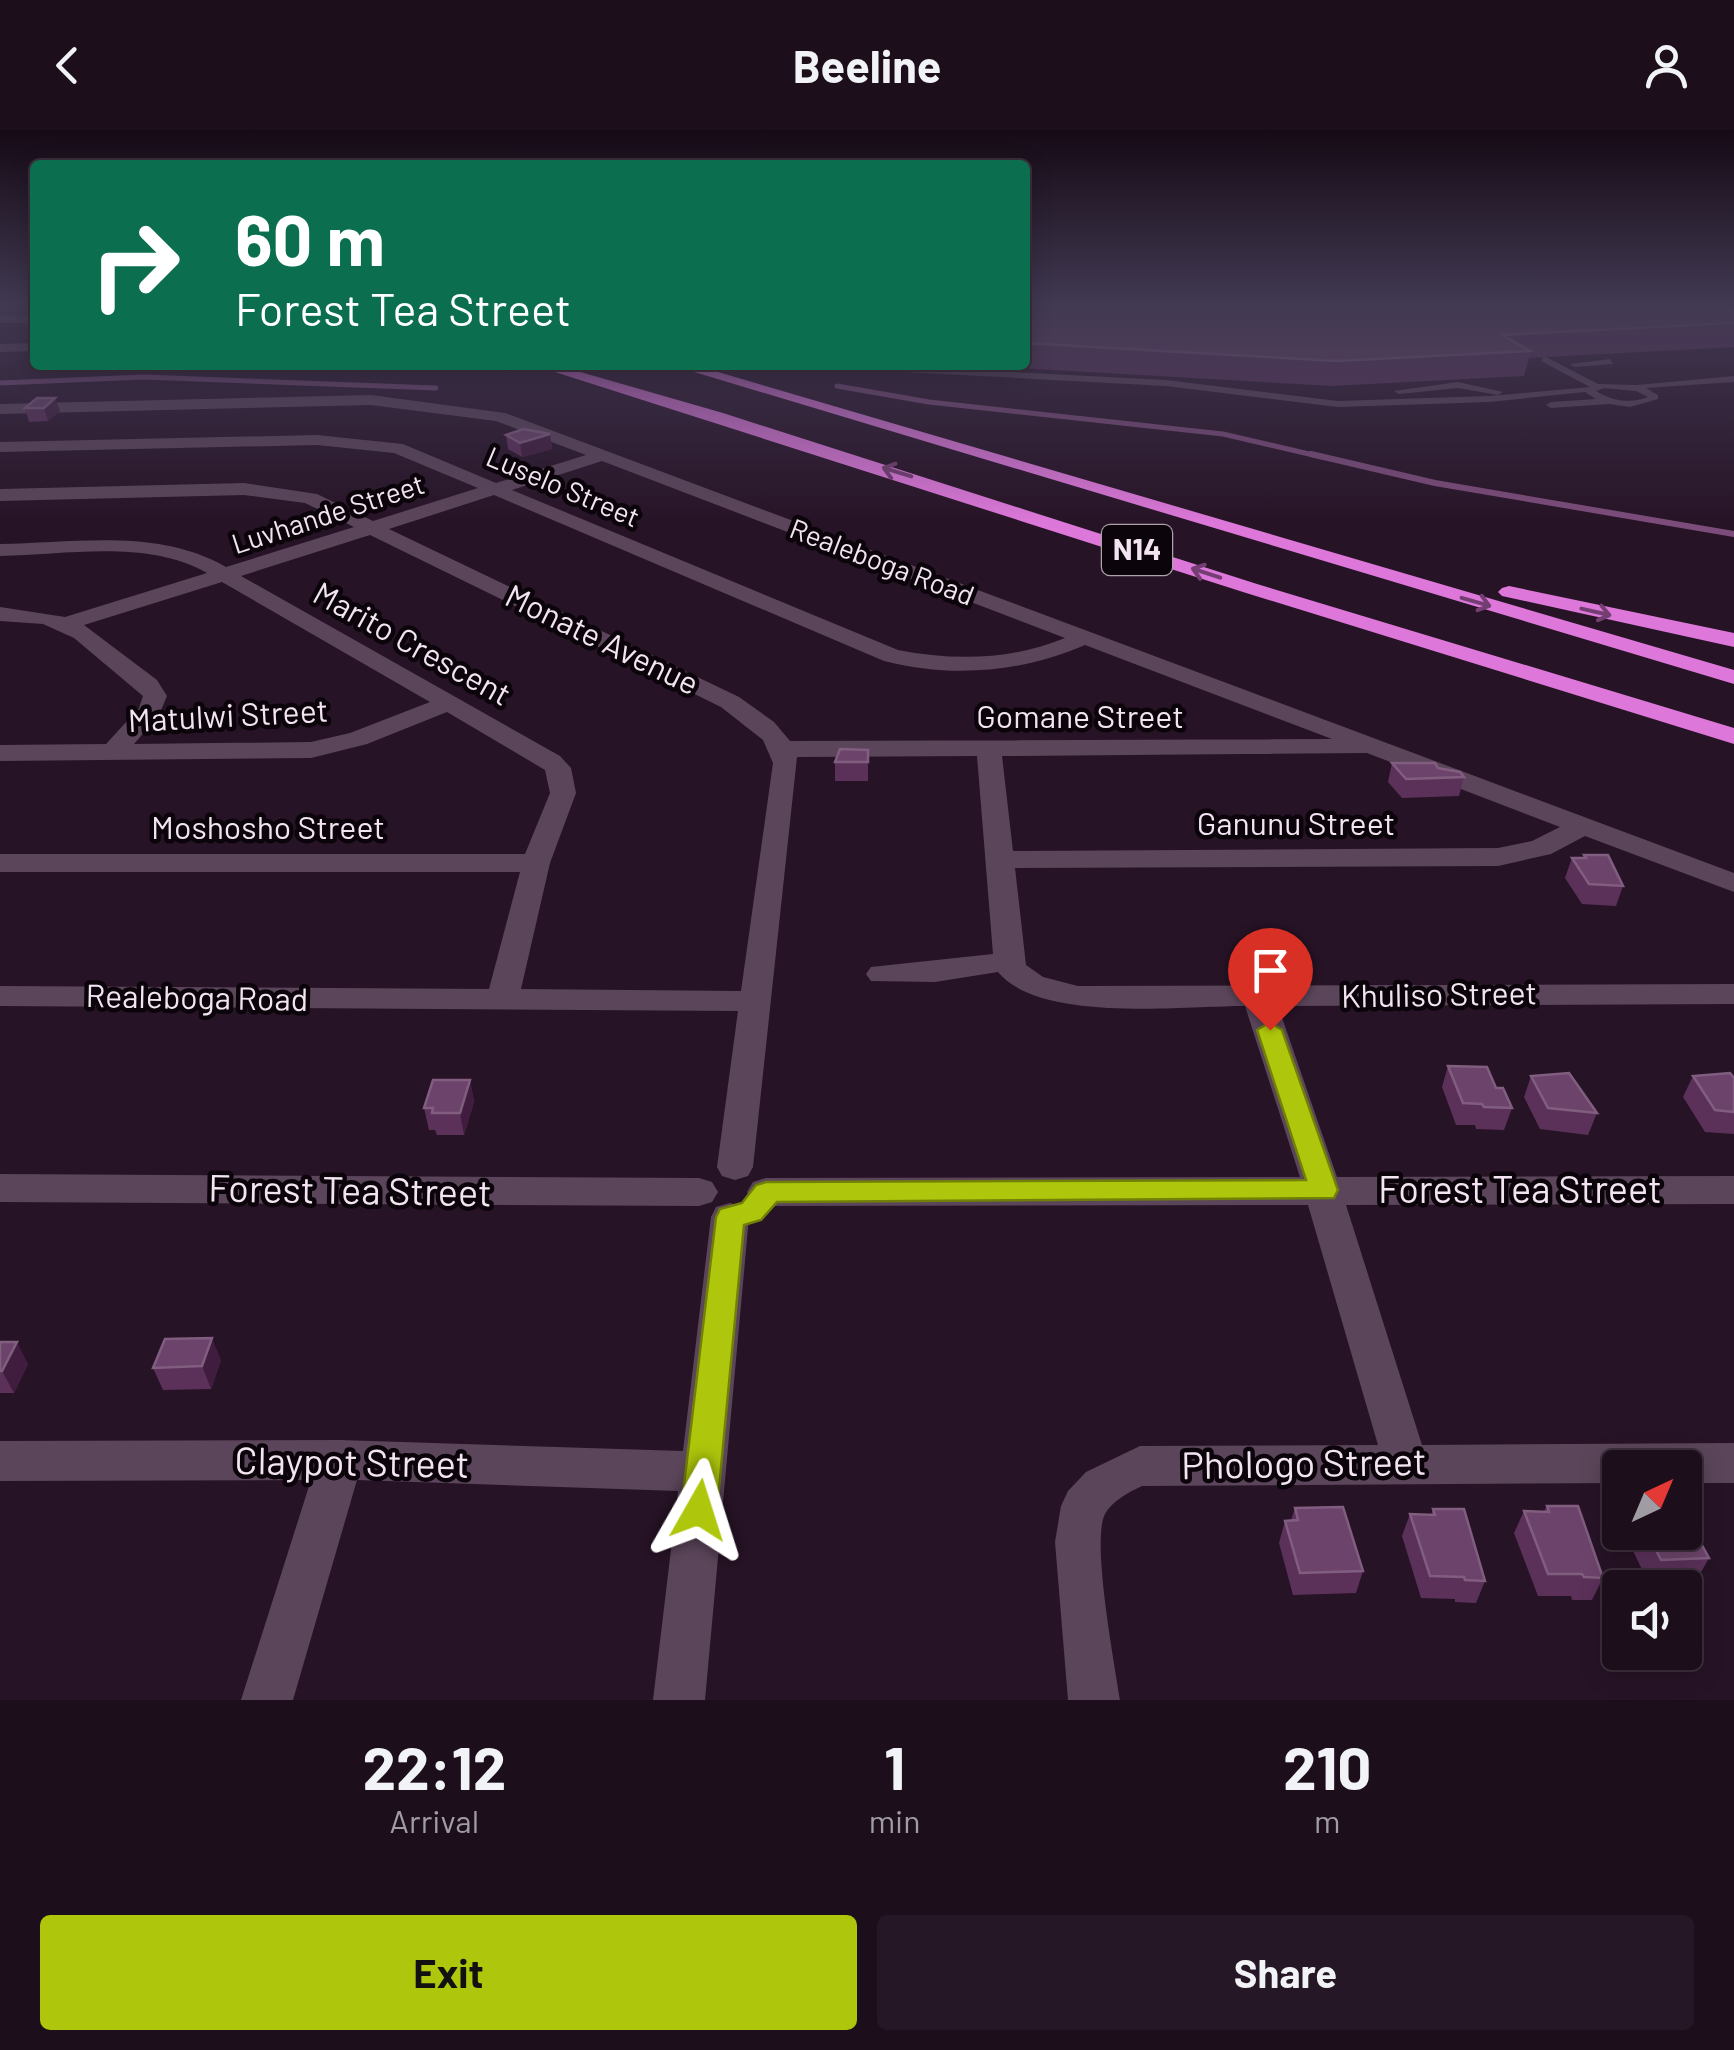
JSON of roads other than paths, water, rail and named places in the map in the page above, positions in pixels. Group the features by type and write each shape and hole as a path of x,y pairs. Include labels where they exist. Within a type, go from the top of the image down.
{"highway":[{"name":"N14","path":"581,377 954,490 1250,588 1734,736"},
{"name":"N14","path":"719,377 1734,676"},
{"path":"1026,468 1516,594 1734,640"},
{"path":"1250,588 1374,638 1734,755"}],"street":[{"name":"Realeboga Road","path":"0,408 155,424 392,402 499,416 1734,883"},
{"name":"Luselo Street","path":"0,447 155,424 359,442 406,451 892,656 930,662 1007,661 1048,653 1083,638"},
{"name":"Luvhande Street","path":"70,623 603,455"},
{"name":"Monate Avenue","path":"0,494 266,490 310,498 730,702 768,728 783,749"},
{"name":"Marito Crescent","path":"0,550 172,549 190,555 450,702 558,768 563,792 536,862 503,999"},
{"path":"0,614 42,616 70,623 150,685 155,696 150,710 112,753"},
{"name":"Matulwi Street","path":"0,753 311,750 358,739 450,702"},
{"name":"Gomane Street","path":"783,749 1378,747"},
{"path":"679,1700 732,1200 758,1175 735,1168 786,763 783,749"},
{"path":"882,974 935,972 1009,960 988,751"},
{"name":"Ganunu Street","path":"1000,860 1482,858 1520,855 1585,825"},
{"name":"Moshosho Street","path":"0,863 536,862"},
{"name":"Khuliso Street","path":"1009,960 1022,979 1056,994 1259,998 1446,993 1734,994"},
{"name":"Realeboga Road","path":"0,996 754,1001"},
{"path":"1259,998 1324,1190 1405,1462"},
{"name":"Forest Tea Street","path":"0,1188 732,1200 1324,1190 1734,1190"},
{"path":"267,1700 340,1460"},
{"name":"Claypot Street","path":"0,1461 340,1460 703,1472"},
{"name":"Phologo Street","path":"1094,1700 1079,1550 1082,1509 1118,1474 1140,1466 1734,1462"}],"lane":[{"path":"1048,377 1202,385"},
{"path":"1576,377 1593,387"},
{"path":"1599,377 1612,384"},
{"path":"1338,404 1513,397 1612,384 1734,380"},
{"path":"1185,385 1391,408 1644,403 1655,397 1734,390"},
{"path":"1394,391 1458,385 1513,397"},
{"path":"1630,386 1655,397"},
{"path":"1593,387 1594,396 1611,401"}],"waterway":[{"path":"0,383 138,377"},
{"path":"151,377 436,388"},
{"path":"837,386 929,402 1223,434 1322,457"},
{"path":"1311,454 1435,483 1734,534"}]}
